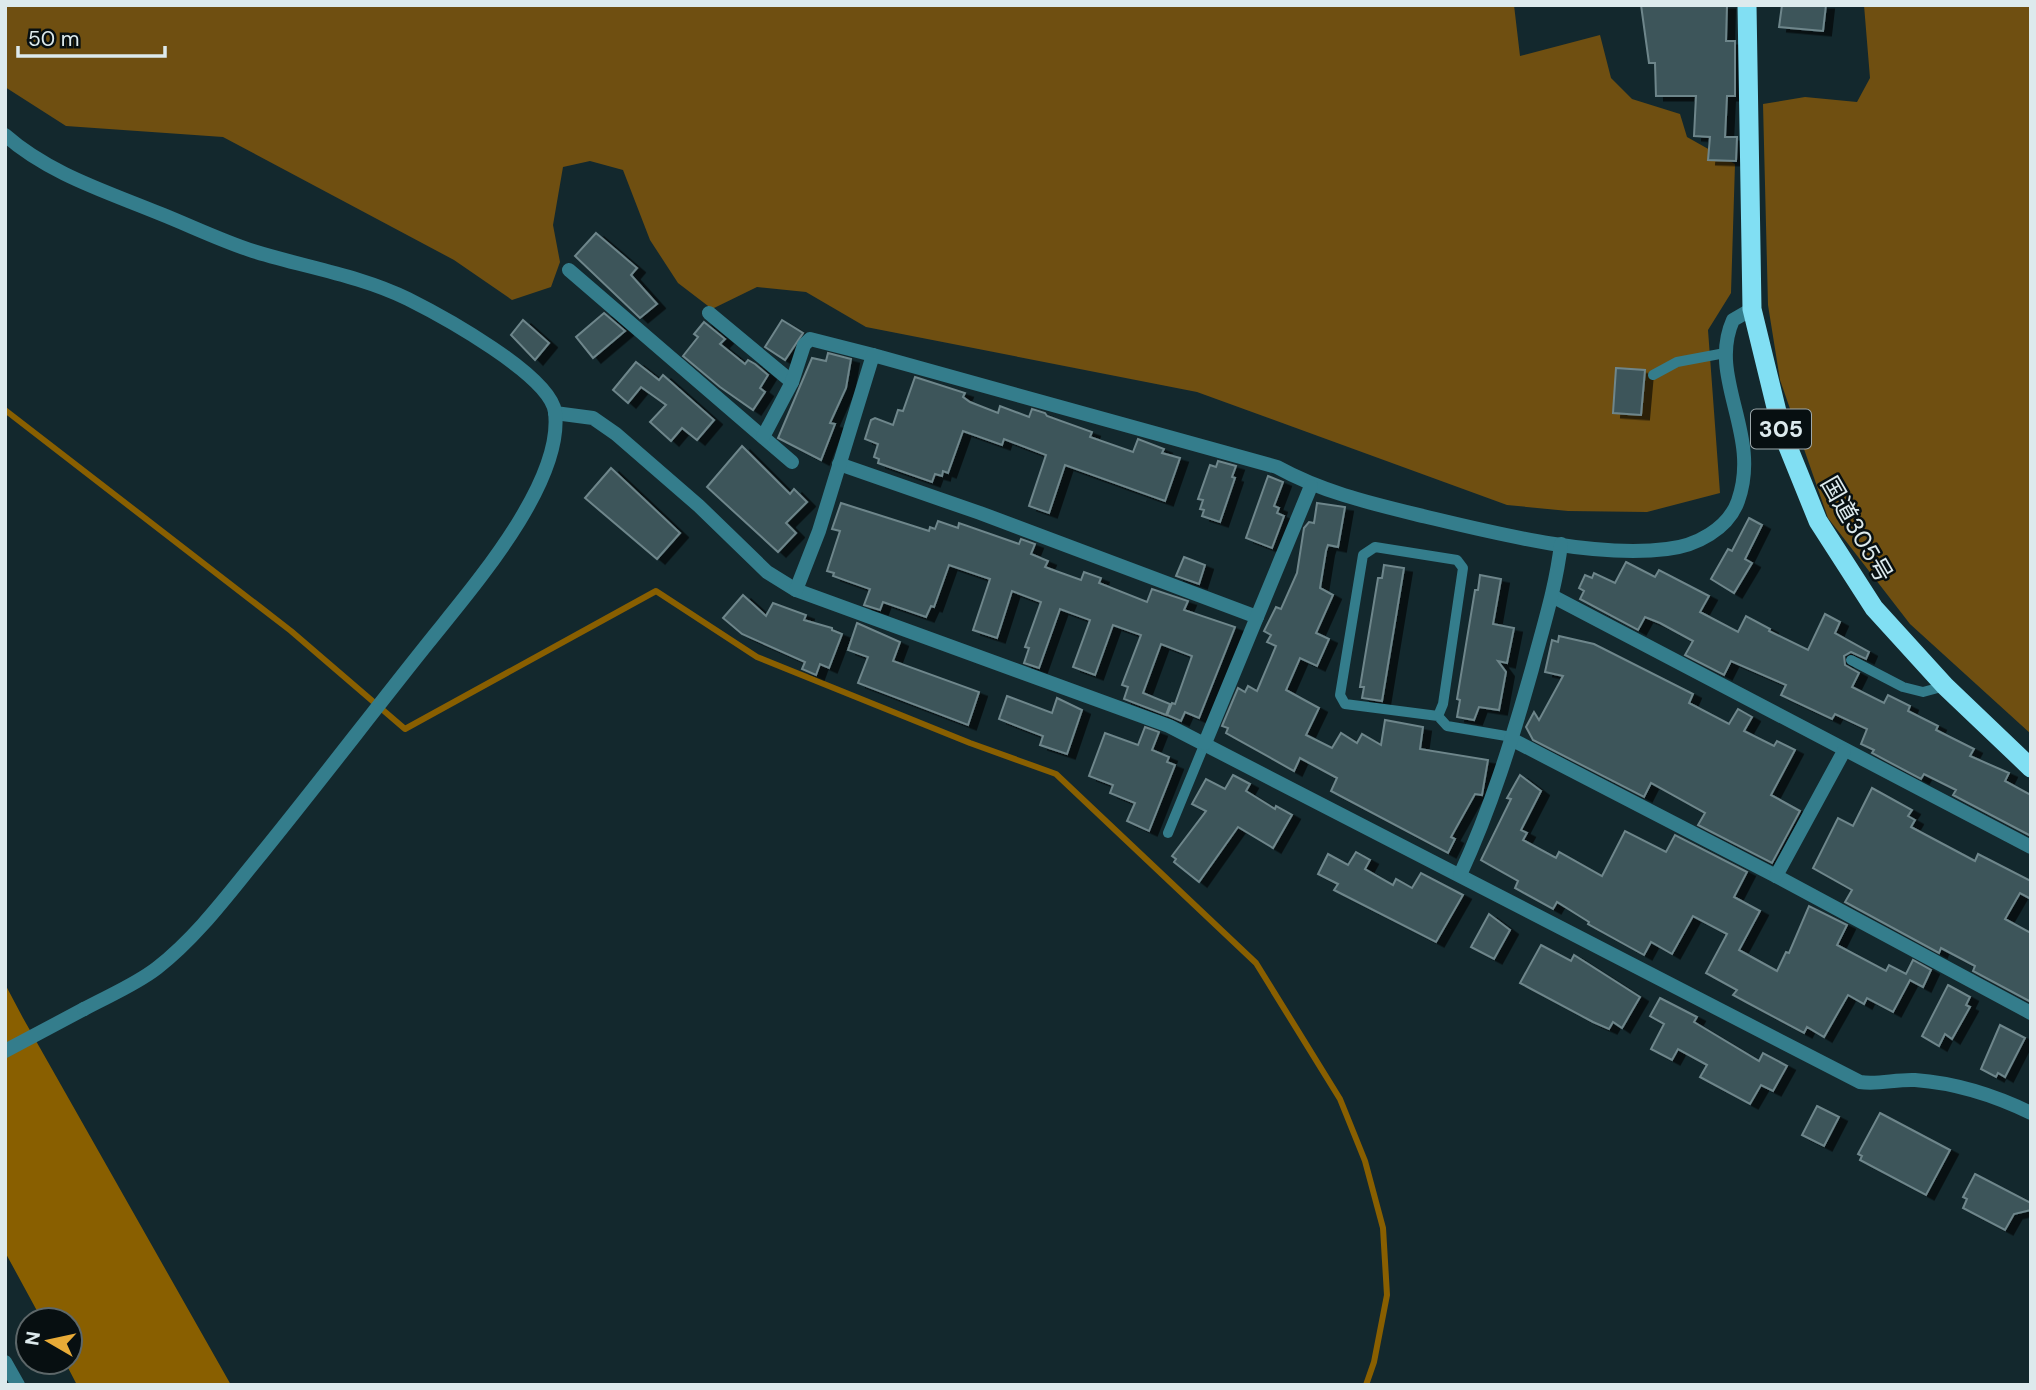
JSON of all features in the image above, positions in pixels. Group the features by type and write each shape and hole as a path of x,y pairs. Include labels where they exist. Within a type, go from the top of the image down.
{"highway":[{"name":"国道305号","path":"1747,5 1752,309 1782,432 1818,521 1874,608 1945,686 2031,768"}],"street":[{"path":"5,135 39,162 192,227 250,250 365,282 408,299 521,366 550,397 555,413 553,435 543,472 519,521 488,568 324,778 214,912 180,949 155,970 5,1051"},
{"path":"569,270 792,462"},
{"path":"763,437 792,382 804,345 810,339 1276,467 1311,486 1479,530 1561,544 1667,550 1707,536 1728,518 1737,503 1745,459 1742,429 1725,352 1733,320 1752,309"},
{"path":"709,313 792,382"},
{"path":"796,590 819,531 873,355"},
{"path":"555,413 593,418 616,434 699,506 768,572 796,590 1169,726 1860,1082 1912,1080 1949,1085 1983,1093 2031,1113"},
{"path":"839,464 980,513 1257,617"},
{"path":"1205,743 1311,486"},
{"path":"1460,875 1488,815 1512,738 1552,596 1561,544"},
{"path":"1552,596 2031,847"},
{"path":"1512,738 2031,1013"},
{"path":"1776,876 1844,751"},
{"path":"5,1362 18,1385"}],"lane":[{"path":"1653,375 1677,362 1725,352"},
{"path":"1437,716 1443,704 1463,568 1457,560 1375,547 1363,555 1340,695 1345,704 1437,716 1447,726 1512,738"},
{"path":"1851,660 1903,687 1923,692 1945,686"},
{"path":"1168,833 1205,743"}],"shaded area":[{"path":"5,5 1514,5 1520,56 1600,35 1611,78 1632,99 1680,114 1687,137 1735,164 1731,293 1708,330 1720,493 1647,512 1568,511 1507,505 1197,392 866,327 806,292 757,287 712,309 678,283 650,240 623,170 590,161 563,167 553,225 560,262 551,287 512,300 454,260 223,137 66,126 5,87"},
{"path":"1864,5 2031,5 2031,734 1910,624 1828,518 1780,380 1768,305 1763,104 1805,97 1857,102 1870,78"},
{"path":"5,984 231,1385 77,1385 72,1376 84,1376 84,1306 34,1306 5,1252"}],"building":[{"path":"1641,5 1727,5 1726,41 1735,41 1735,96 1727,96 1725,137 1737,137 1736,161 1708,160 1710,137 1694,136 1696,96 1656,96 1655,63 1649,63"},
{"path":"1782,5 1826,5 1823,31 1779,27"},
{"path":"596,233 637,268 631,275 657,304 640,318 575,256"},
{"path":"604,313 625,331 593,358 576,337"},
{"path":"523,320 549,343 535,360 511,335"},
{"path":"782,320 803,333 785,360 765,347"},
{"path":"704,322 725,339 720,344 745,364 748,360 768,375 760,388 765,392 753,410 683,356 698,337 694,334"},
{"path":"828,353 851,359 846,388 830,423 835,424 821,460 778,438 812,358 826,361"},
{"path":"636,362 659,380 663,375 714,420 697,440 682,428 671,441 650,422 666,405 641,387 628,403 613,390"},
{"path":"1616,368 1645,370 1641,415 1613,413"},
{"path":"915,377 965,393 963,397 970,402 998,413 1000,406 1029,417 1032,409 1092,432 1090,437 1133,452 1138,439 1164,449 1162,453 1180,458 1165,501 1065,465 1049,513 1029,506 1046,455 1004,439 1002,445 963,431 948,473 943,471 942,476 935,474 932,482 878,463 879,459 874,457 878,444 865,439 871,420 875,418 893,425 898,410 903,411"},
{"path":"742,446 790,494 794,489 807,502 786,523 796,533 778,552 707,487"},
{"path":"1218,461 1236,466 1232,477 1235,478 1220,522 1202,516 1204,510 1200,509 1203,500 1198,499 1210,465 1216,467"},
{"path":"611,468 680,533 657,559 585,498"},
{"path":"1268,476 1283,482 1274,506 1279,508 1277,513 1284,516 1272,548 1246,538"},
{"path":"841,503 929,531 930,527 935,529 938,521 958,528 959,523 1019,544 1021,539 1035,544 1031,554 1048,561 1045,567 1081,580 1084,572 1101,578 1099,583 1147,602 1152,589 1188,601 1184,610 1235,627 1199,718 1185,712 1181,721 1167,715 1172,703 1175,704 1192,656 1161,644 1143,693 1170,704 1166,715 1124,699 1128,687 1122,685 1141,635 1113,625 1095,675 1073,667 1090,620 1060,609 1039,668 1024,663 1029,648 1025,647 1041,602 1012,591 997,638 973,630 990,579 949,565 934,607 931,606 926,617 883,602 880,610 864,605 870,589 833,576 834,573 827,571 840,531 832,529"},
{"path":"1317,503 1345,507 1338,547 1328,545 1326,551 1320,588 1333,595 1316,633 1329,639 1317,666 1300,658 1286,690 1319,708 1306,735 1332,748 1341,733 1357,743 1362,734 1381,745 1385,720 1423,727 1420,749 1488,760 1482,795 1475,794 1451,837 1455,839 1448,853 1331,791 1337,778 1300,758 1294,771 1226,733 1228,728 1222,726 1238,688 1245,692 1248,686 1257,691 1276,646 1267,642 1271,635 1264,631 1276,607 1281,609 1297,573 1304,528 1309,522 1314,523"},
{"path":"1749,518 1762,525 1745,559 1752,563 1734,593 1711,579 1728,549 1732,551"},
{"path":"1184,557 1205,565 1199,584 1176,576"},
{"path":"1626,562 1655,577 1659,570 1709,596 1700,612 1738,632 1746,616 1808,650 1825,614 1840,622 1835,633 1869,652 1866,659 1851,652 1844,656 1845,665 1859,673 1852,687 1884,703 1888,695 1910,706 1908,711 1938,726 1936,730 1974,749 1970,756 2009,773 2005,781 2031,795 2031,836 1953,795 1956,790 1924,774 1921,779 1872,753 1874,750 1861,744 1867,729 1835,714 1832,719 1781,695 1786,685 1731,661 1724,675 1685,655 1693,641 1660,623 1645,617 1638,630 1580,599 1584,591 1579,588 1585,575 1592,578 1594,573 1615,583"},
{"path":"1384,565 1404,568 1382,701 1362,698 1364,687 1360,687 1378,578 1382,578"},
{"path":"1480,575 1501,579 1493,624 1514,628 1507,663 1498,661 1506,672 1499,710 1479,707 1474,720 1457,717 1460,700 1457,699 1475,590 1478,590"},
{"path":"743,595 766,616 773,603 806,615 804,620 832,628 842,634 829,668 820,664 816,675 802,669 805,662 742,634 723,618"},
{"path":"857,623 900,642 893,661 979,692 968,725 858,683 868,657 848,650"},
{"path":"1559,636 1594,644 1693,694 1689,703 1729,724 1738,709 1752,717 1744,731 1774,746 1777,741 1795,750 1771,795 1800,811 1772,863 1698,825 1705,813 1651,783 1644,797 1533,740 1526,727 1534,712 1539,720 1563,676 1545,672 1552,640 1558,642"},
{"path":"1007,696 1052,713 1057,698 1082,710 1067,754 1040,745 1043,736 999,719"},
{"path":"1145,727 1159,732 1152,750 1169,757 1167,762 1175,765 1149,831 1127,821 1135,803 1110,793 1113,785 1089,776 1105,733 1138,745"},
{"path":"1233,775 1250,784 1246,791 1275,809 1276,806 1292,815 1273,848 1238,827 1199,882 1174,862 1176,859 1172,856 1206,811 1192,804 1206,779 1225,789"},
{"path":"1520,775 1541,791 1521,830 1527,833 1523,840 1556,858 1559,852 1602,876 1625,831 1666,852 1675,835 1747,872 1734,897 1760,911 1739,950 1777,971 1786,952 1789,953 1809,906 1847,925 1837,945 1886,971 1889,965 1906,974 1913,960 1931,970 1923,987 1910,980 1893,1012 1867,998 1864,1004 1848,995 1824,1037 1807,1027 1804,1033 1733,995 1737,990 1706,973 1727,934 1693,916 1672,954 1651,942 1644,955 1588,924 1589,922 1557,902 1553,909 1515,888 1518,881 1481,860 1511,799 1507,798"},
{"path":"1872,788 1912,810 1908,816 1915,820 1911,827 1975,861 1978,854 2031,881 2031,899 2020,893 2005,919 2031,933 2031,1002 1973,971 1975,966 1941,948 1939,953 1845,902 1852,890 1813,868 1838,818 1853,826"},
{"path":"1356,852 1370,860 1365,869 1393,885 1396,879 1412,888 1421,873 1463,895 1436,942 1334,890 1338,884 1318,874 1328,854 1348,865"},
{"path":"1489,914 1510,930 1494,959 1471,947"},
{"path":"1541,945 1571,961 1574,955 1640,997 1622,1028 1613,1022 1609,1029 1593,1022 1520,983"},
{"path":"1948,985 1970,997 1966,1005 1970,1007 1952,1039 1945,1034 1939,1046 1922,1036"},
{"path":"1660,998 1697,1017 1694,1022 1759,1061 1763,1053 1787,1066 1773,1091 1761,1085 1750,1104 1700,1077 1707,1065 1678,1049 1672,1060 1651,1049 1664,1024 1650,1016"},
{"path":"2000,1025 2025,1038 2005,1077 1998,1073 1996,1077 1981,1069"},
{"path":"1817,1106 1839,1117 1824,1146 1802,1135"},
{"path":"1880,1113 1950,1150 1926,1195 1860,1160 1862,1156 1858,1154"},
{"path":"1975,1174 2031,1203 2031,1210 2014,1214 2005,1230 1963,1208 1967,1199 1963,1197"}],"waterway":[{"path":"5,410 291,631 405,729 656,591 757,657 970,743 1056,774 1256,963 1340,1099 1365,1161 1383,1228 1387,1295 1374,1362 1366,1385"}]}
